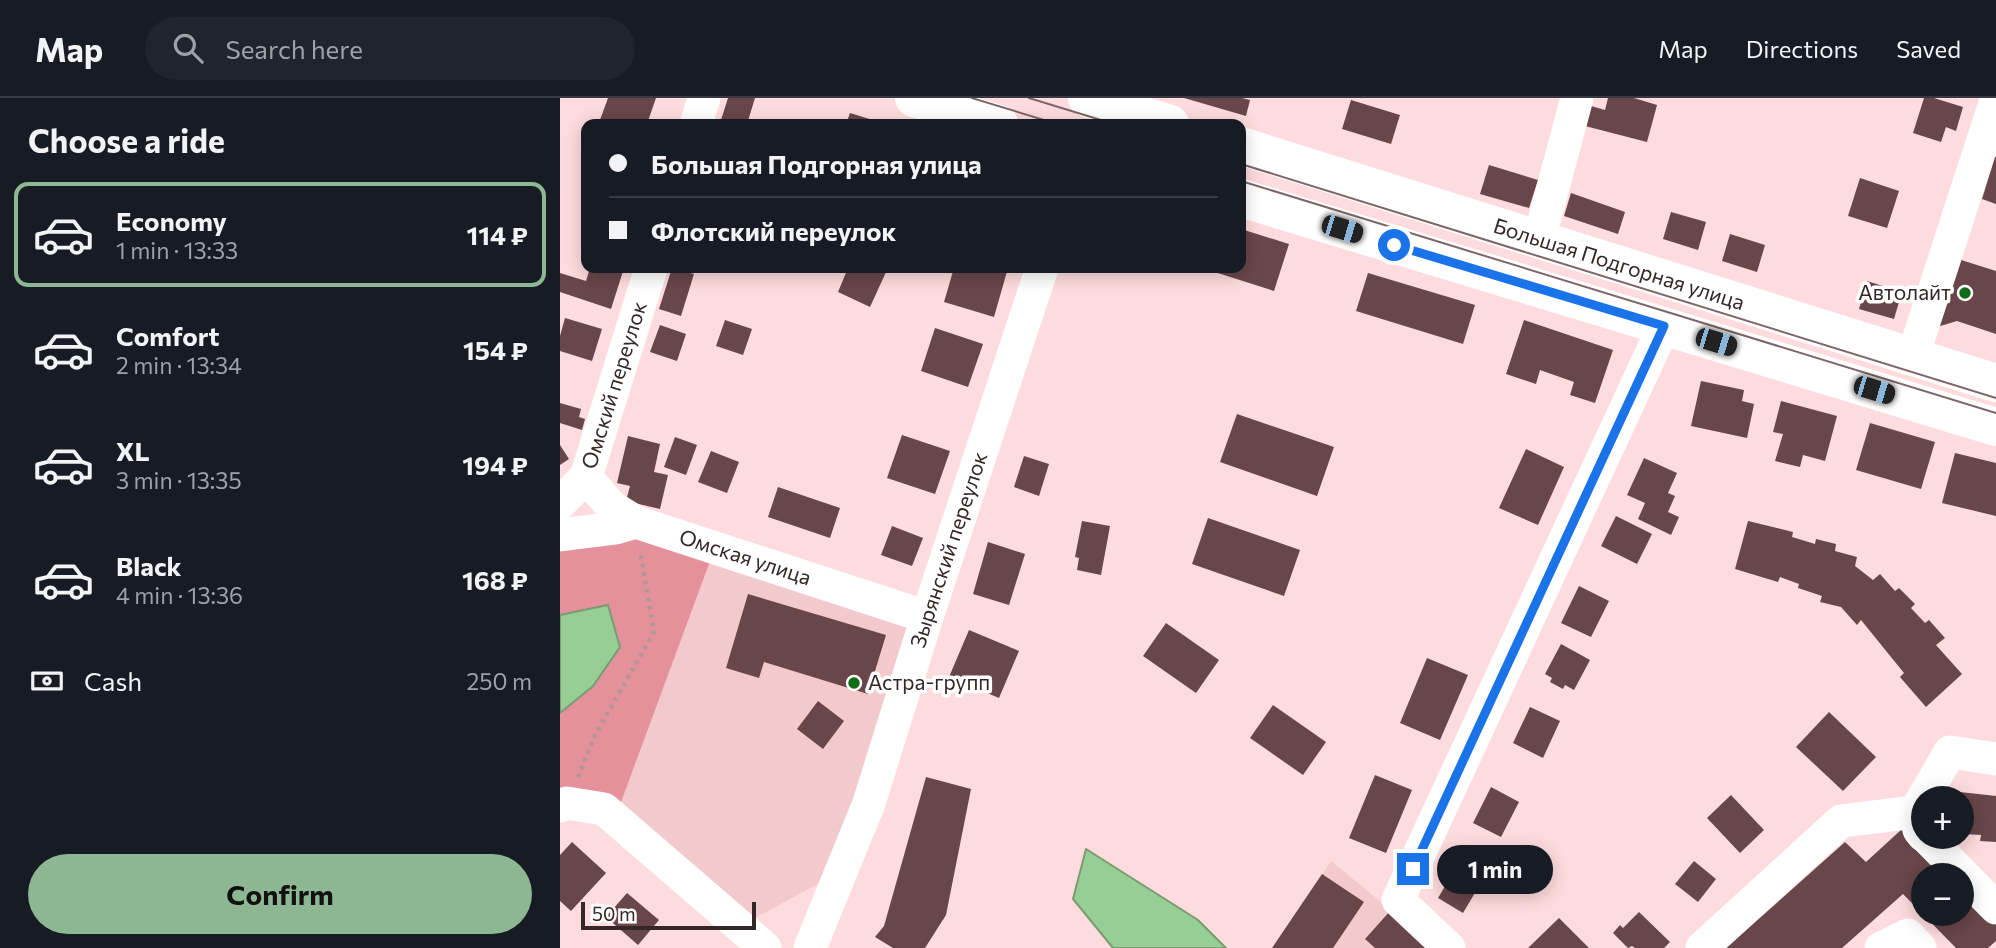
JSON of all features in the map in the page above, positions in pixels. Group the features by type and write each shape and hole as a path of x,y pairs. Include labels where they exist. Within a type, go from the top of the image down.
{"main road":[{"path":"914,98 983,119"},
{"path":"1092,105 1149,119"},
{"name":"Большая Подгорная улица","path":"1246,148 1912,359 1996,383"},
{"name":"Большая Подгорная улица","path":"1246,200 1996,427"}],"street":[{"path":"698,119 704,98"},
{"path":"1539,240 1577,98"},
{"path":"1912,359 1996,100"},
{"name":"Омский переулок","path":"636,522 612,507 586,477 649,273"},
{"name":"Зырянский переулок","path":"810,948 869,803 1040,273"},
{"path":"1449,948 1398,900 1664,326"},
{"path":"560,503 586,477"},
{"path":"560,535 616,528 636,522"},
{"name":"Омская улица","path":"636,522 927,617"},
{"path":"1937,786 1950,752 1996,759"},
{"path":"564,805 604,809 765,948"},
{"path":"1702,948 1841,821 1911,827"},
{"path":"1941,849 1996,908"},
{"path":"1881,948 1908,935 1920,948"}],"path":[{"path":"564,805 594,737 654,632 636,522"}],"shaded area":[{"path":"637,531 712,556 620,805 560,792 560,713 593,686 608,605 560,615 560,541"},
{"path":"712,556 910,624 858,798 825,880 753,919 620,805"},
{"path":"608,605 620,647 593,686 560,713 560,615"},
{"path":"1086,849 1198,920 1226,948 1113,948 1073,899"},
{"path":"1331,861 1391,910 1433,948 1273,948"}],"building":[{"path":"608,98 656,98 649,119 600,119"},
{"path":"728,98 755,98 749,119 721,119"},
{"path":"1184,98 1242,98 1250,100 1246,116"},
{"path":"1608,98 1634,98 1657,105 1647,142 1585,126 1591,106 1605,110"},
{"path":"1924,98 1934,98 1963,107 1956,131 1946,127 1941,142 1913,133"},
{"path":"1351,100 1400,115 1391,144 1342,129"},
{"path":"850,113 870,119 848,119"},
{"path":"1996,157 1996,204 1982,199"},
{"path":"1489,165 1538,180 1529,208 1480,194"},
{"path":"1860,178 1899,191 1887,228 1848,216"},
{"path":"1571,193 1625,212 1618,234 1564,216"},
{"path":"1671,212 1706,222 1698,250 1663,239"},
{"path":"1246,231 1289,244 1274,291 1218,273 1246,273"},
{"path":"1730,234 1765,245 1757,272 1722,261"},
{"path":"1958,259 1996,271 1996,334 1957,321 1937,327"},
{"path":"560,273 586,281 588,273 622,273 611,309 560,292"},
{"path":"670,273 694,274 681,316 659,309"},
{"path":"846,273 886,273 870,307 838,292"},
{"path":"953,273 1007,273 994,317 944,302"},
{"path":"1368,273 1475,305 1463,344 1356,311"},
{"path":"1867,281 1902,292 1894,319 1859,309"},
{"path":"565,318 602,329 592,361 560,351 560,336"},
{"path":"725,320 752,329 743,355 716,346"},
{"path":"1524,320 1613,350 1595,403 1570,395 1574,382 1540,370 1536,384 1506,374"},
{"path":"660,325 686,334 677,361 650,352"},
{"path":"935,328 983,344 968,387 921,371"},
{"path":"1701,381 1744,390 1742,401 1754,404 1747,438 1691,426"},
{"path":"1781,401 1837,416 1825,461 1803,455 1800,467 1775,461 1783,434 1773,432"},
{"path":"560,403 581,409 579,417 585,419 582,430 560,423"},
{"path":"1237,414 1334,447 1317,496 1220,462"},
{"path":"1870,423 1935,442 1921,489 1856,470"},
{"path":"902,435 950,451 935,494 887,478"},
{"path":"628,436 660,444 654,472 668,475 660,509 626,501 630,486 617,483"},
{"path":"675,437 697,445 686,475 664,467"},
{"path":"560,445 569,459 560,465"},
{"path":"1526,449 1564,467 1538,525 1499,508"},
{"path":"711,451 739,462 727,493 698,482"},
{"path":"1955,453 1996,463 1996,516 1942,503"},
{"path":"1024,456 1049,464 1039,496 1014,487"},
{"path":"1644,458 1677,473 1668,493 1675,496 1668,512 1679,517 1671,535 1638,519 1645,503 1627,495"},
{"path":"778,487 840,508 830,538 768,517"},
{"path":"1616,516 1652,534 1637,564 1601,546"},
{"path":"1208,518 1300,550 1284,596 1192,564"},
{"path":"1082,521 1110,526 1101,575 1077,570 1079,558 1075,557"},
{"path":"1748,521 1793,532 1792,537 1815,544 1816,539 1836,544 1835,551 1857,557 1855,566 1873,580 1880,574 1895,591 1899,588 1915,604 1911,608 1925,623 1929,620 1945,638 1936,645 1962,674 1926,707 1900,677 1904,673 1861,620 1857,625 1841,607 1820,602 1822,596 1798,588 1799,584 1780,577 1778,582 1735,569"},
{"path":"892,526 923,538 912,566 881,555"},
{"path":"988,542 1025,554 1009,605 973,594"},
{"path":"1579,586 1609,601 1591,637 1561,623"},
{"path":"748,594 886,635 868,694 764,662 759,678 726,668"},
{"path":"1166,623 1219,660 1196,693 1143,656"},
{"path":"969,630 1019,651 999,698 949,677"},
{"path":"1561,644 1590,660 1574,690 1565,685 1563,689 1550,682 1552,678 1545,674"},
{"path":"1427,658 1468,675 1440,740 1400,723"},
{"path":"818,701 844,721 823,749 797,729"},
{"path":"1273,705 1326,742 1303,775 1250,738"},
{"path":"1530,707 1560,721 1543,758 1513,743"},
{"path":"1829,712 1876,757 1843,791 1796,747"},
{"path":"1375,775 1412,790 1386,853 1349,838"},
{"path":"926,777 971,789 946,915 925,948 893,948 875,937 884,926"},
{"path":"1491,787 1519,802 1501,837 1473,823"},
{"path":"1974,794 1996,796 1996,842 1980,841 1981,835 1974,835"},
{"path":"1731,795 1764,830 1740,853 1707,818"},
{"path":"1902,829 1911,838 1911,849 1922,849 1937,863 1911,863 1911,902 1903,894 1842,948 1726,948 1845,842 1866,862"},
{"path":"572,842 606,873 571,911 560,901 560,855"},
{"path":"1694,861 1716,879 1698,902 1675,884"},
{"path":"1457,866 1482,881 1463,913 1438,898"},
{"path":"1322,874 1364,902 1333,948 1272,948"},
{"path":"627,893 659,920 638,945 606,917"},
{"path":"1974,899 1996,920 1996,941 1988,948 1956,948 1934,926 1974,926"},
{"path":"1391,910 1433,948 1375,948 1365,939"},
{"path":"1639,912 1670,942 1664,948 1628,948 1613,933 1620,925 1623,928"},
{"path":"1559,918 1589,948 1528,948"}],"tram line":[{"path":"972,98 1041,119"},
{"path":"1029,98 1098,119"},
{"path":"1246,166 1996,398"},
{"path":"1246,183 1996,413"}],"place":[{"name":"Автолайт","path":"1965,293"},
{"name":"Астра-групп","path":"854,683"}],"route":[{"path":"1394,245 1664,326 1413,869"}]}
